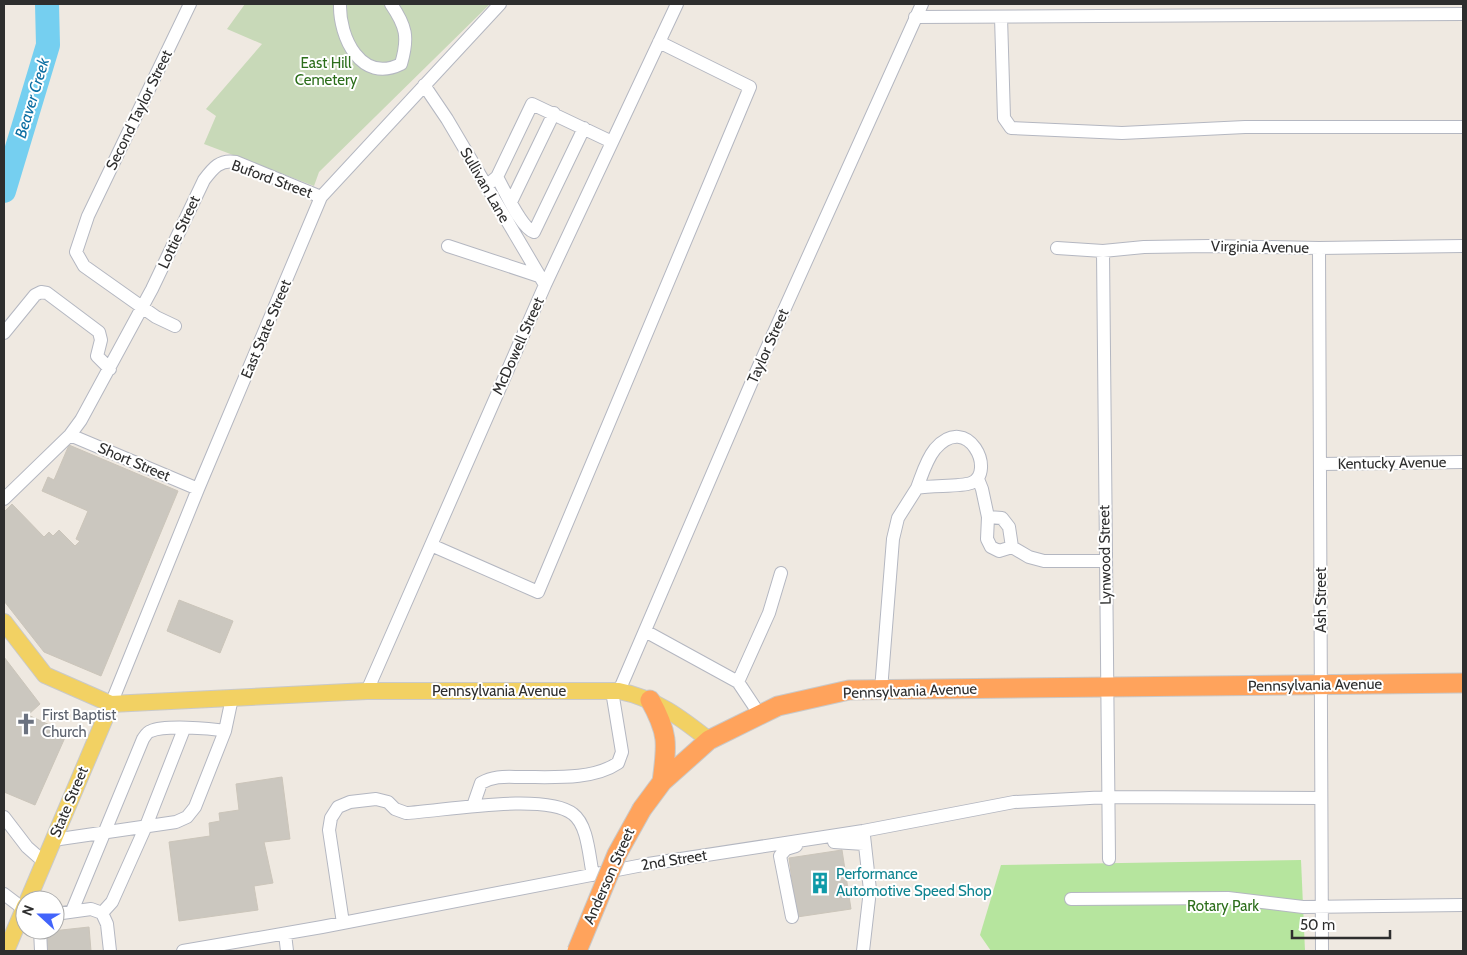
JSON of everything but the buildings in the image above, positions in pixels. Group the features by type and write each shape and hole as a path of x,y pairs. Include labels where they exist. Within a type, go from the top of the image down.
{"highway":[{"name":"Pennsylvania Avenue","path":"709,740 778,706 849,690 1463,683"},
{"path":"650,700 665,730 666,750 662,782"},
{"name":"Anderson Street","path":"577,951 617,854 642,809 662,782 709,740"}],"main road":[{"path":"4,622 45,676 111,704"},
{"name":"Pennsylvania Avenue","path":"111,704 367,691 616,691 650,700 670,710 709,740"},
{"name":"State Street","path":"32,890 111,704"},
{"name":"State Street","path":"6,951 15,930"}],"street":[{"name":"Second Taylor Street","path":"141,307 84,266 79,260 77,245 88,216 190,4"},
{"path":"340,4 343,31 348,43 364,62 383,68 393,68 401,64 405,52 406,34 404,22 391,4"},
{"name":"East State Street","path":"111,704 198,488 321,197 500,4"},
{"name":"McDowell Street","path":"367,691 431,545 542,281 612,142 677,4"},
{"name":"Taylor Street","path":"616,691 645,631 753,379 922,4"},
{"path":"916,17 1463,14"},
{"path":"1001,17 1004,118 1011,128 1122,133 1245,127 1463,127"},
{"path":"431,545 538,592 750,88 659,42"},
{"name":"Sullivan Lane","path":"424,85 447,119 542,281"},
{"path":"486,186 497,177 530,106 534,104 612,142"},
{"path":"511,202 554,113"},
{"path":"497,177 528,229 534,232 584,128"},
{"name":"Buford Street","path":"223,162 236,162 321,197"},
{"name":"Lottie Street","path":"70,435 91,404 110,369 171,251 204,180 214,166 223,162"},
{"path":"448,246 542,281"},
{"name":"Virginia Avenue","path":"1057,248 1103,251 1144,247 1209,246 1319,248 1463,246"},
{"name":"Ash Street","path":"1319,248 1322,951"},
{"name":"Lynwood Street","path":"1103,251 1109,859"},
{"path":"4,332 35,295 41,292 47,293 100,332 101,340 97,356 110,369"},
{"path":"141,307 175,326"},
{"path":"4,499 70,435"},
{"name":"Short Street","path":"70,435 198,488"},
{"path":"881,690 893,539 898,518 917,488 925,467 935,449 948,439 960,437 972,441 978,451 981,468 978,479 988,516 986,522 987,540 990,547 1000,551 1012,546"},
{"name":"Kentucky Avenue","path":"1321,464 1463,462"},
{"path":"917,488 971,483 978,479"},
{"path":"988,516 1002,518 1009,527 1012,546 1029,557 1044,560 1105,561"},
{"path":"738,682 769,613 781,573"},
{"path":"645,631 738,682 760,715"},
{"path":"473,806 481,783 492,776 536,777 594,773 618,762 622,752 616,691"},
{"path":"53,840 176,822 187,817 195,807 225,730 232,698"},
{"path":"72,911 103,833 143,739 148,732 157,729 184,728 225,730"},
{"path":"102,913 112,902 146,826 184,728"},
{"name":"2nd Street","path":"184,951 285,934 593,875 863,831 1014,802 1108,797 1321,798"},
{"path":"343,923 329,830 331,818 338,807 350,802 376,799 388,802 395,810 406,813 473,806 533,805 560,808 574,814 582,827 593,875"},
{"path":"4,817 27,847 44,862"},
{"path":"863,831 870,890 863,951"},
{"path":"780,856 786,849 802,845 841,841 864,844"},
{"path":"760,848 780,856"},
{"path":"780,856 792,917"},
{"path":"4,894 15,900"},
{"path":"1071,898 1228,898 1282,906 1463,905"},
{"path":"65,912 91,909 102,913 107,924 110,951"},
{"path":"285,934 287,951"}],"green space":[{"name":"East Hill Cemetery","path":"245,4 490,4 319,172 314,186 204,144 216,116 206,109 262,44 227,29"},
{"name":"Rotary Park","path":"1301,860 1305,951 991,951 980,935 1001,865"}],"waterway":[{"name":"Beaver Creek","path":"4,191 48,45 47,4"}],"place":[{"name":"First Baptist Church","path":"26,724"},
{"name":"Performance Automotive Speed Shop","path":"820,883"}]}
